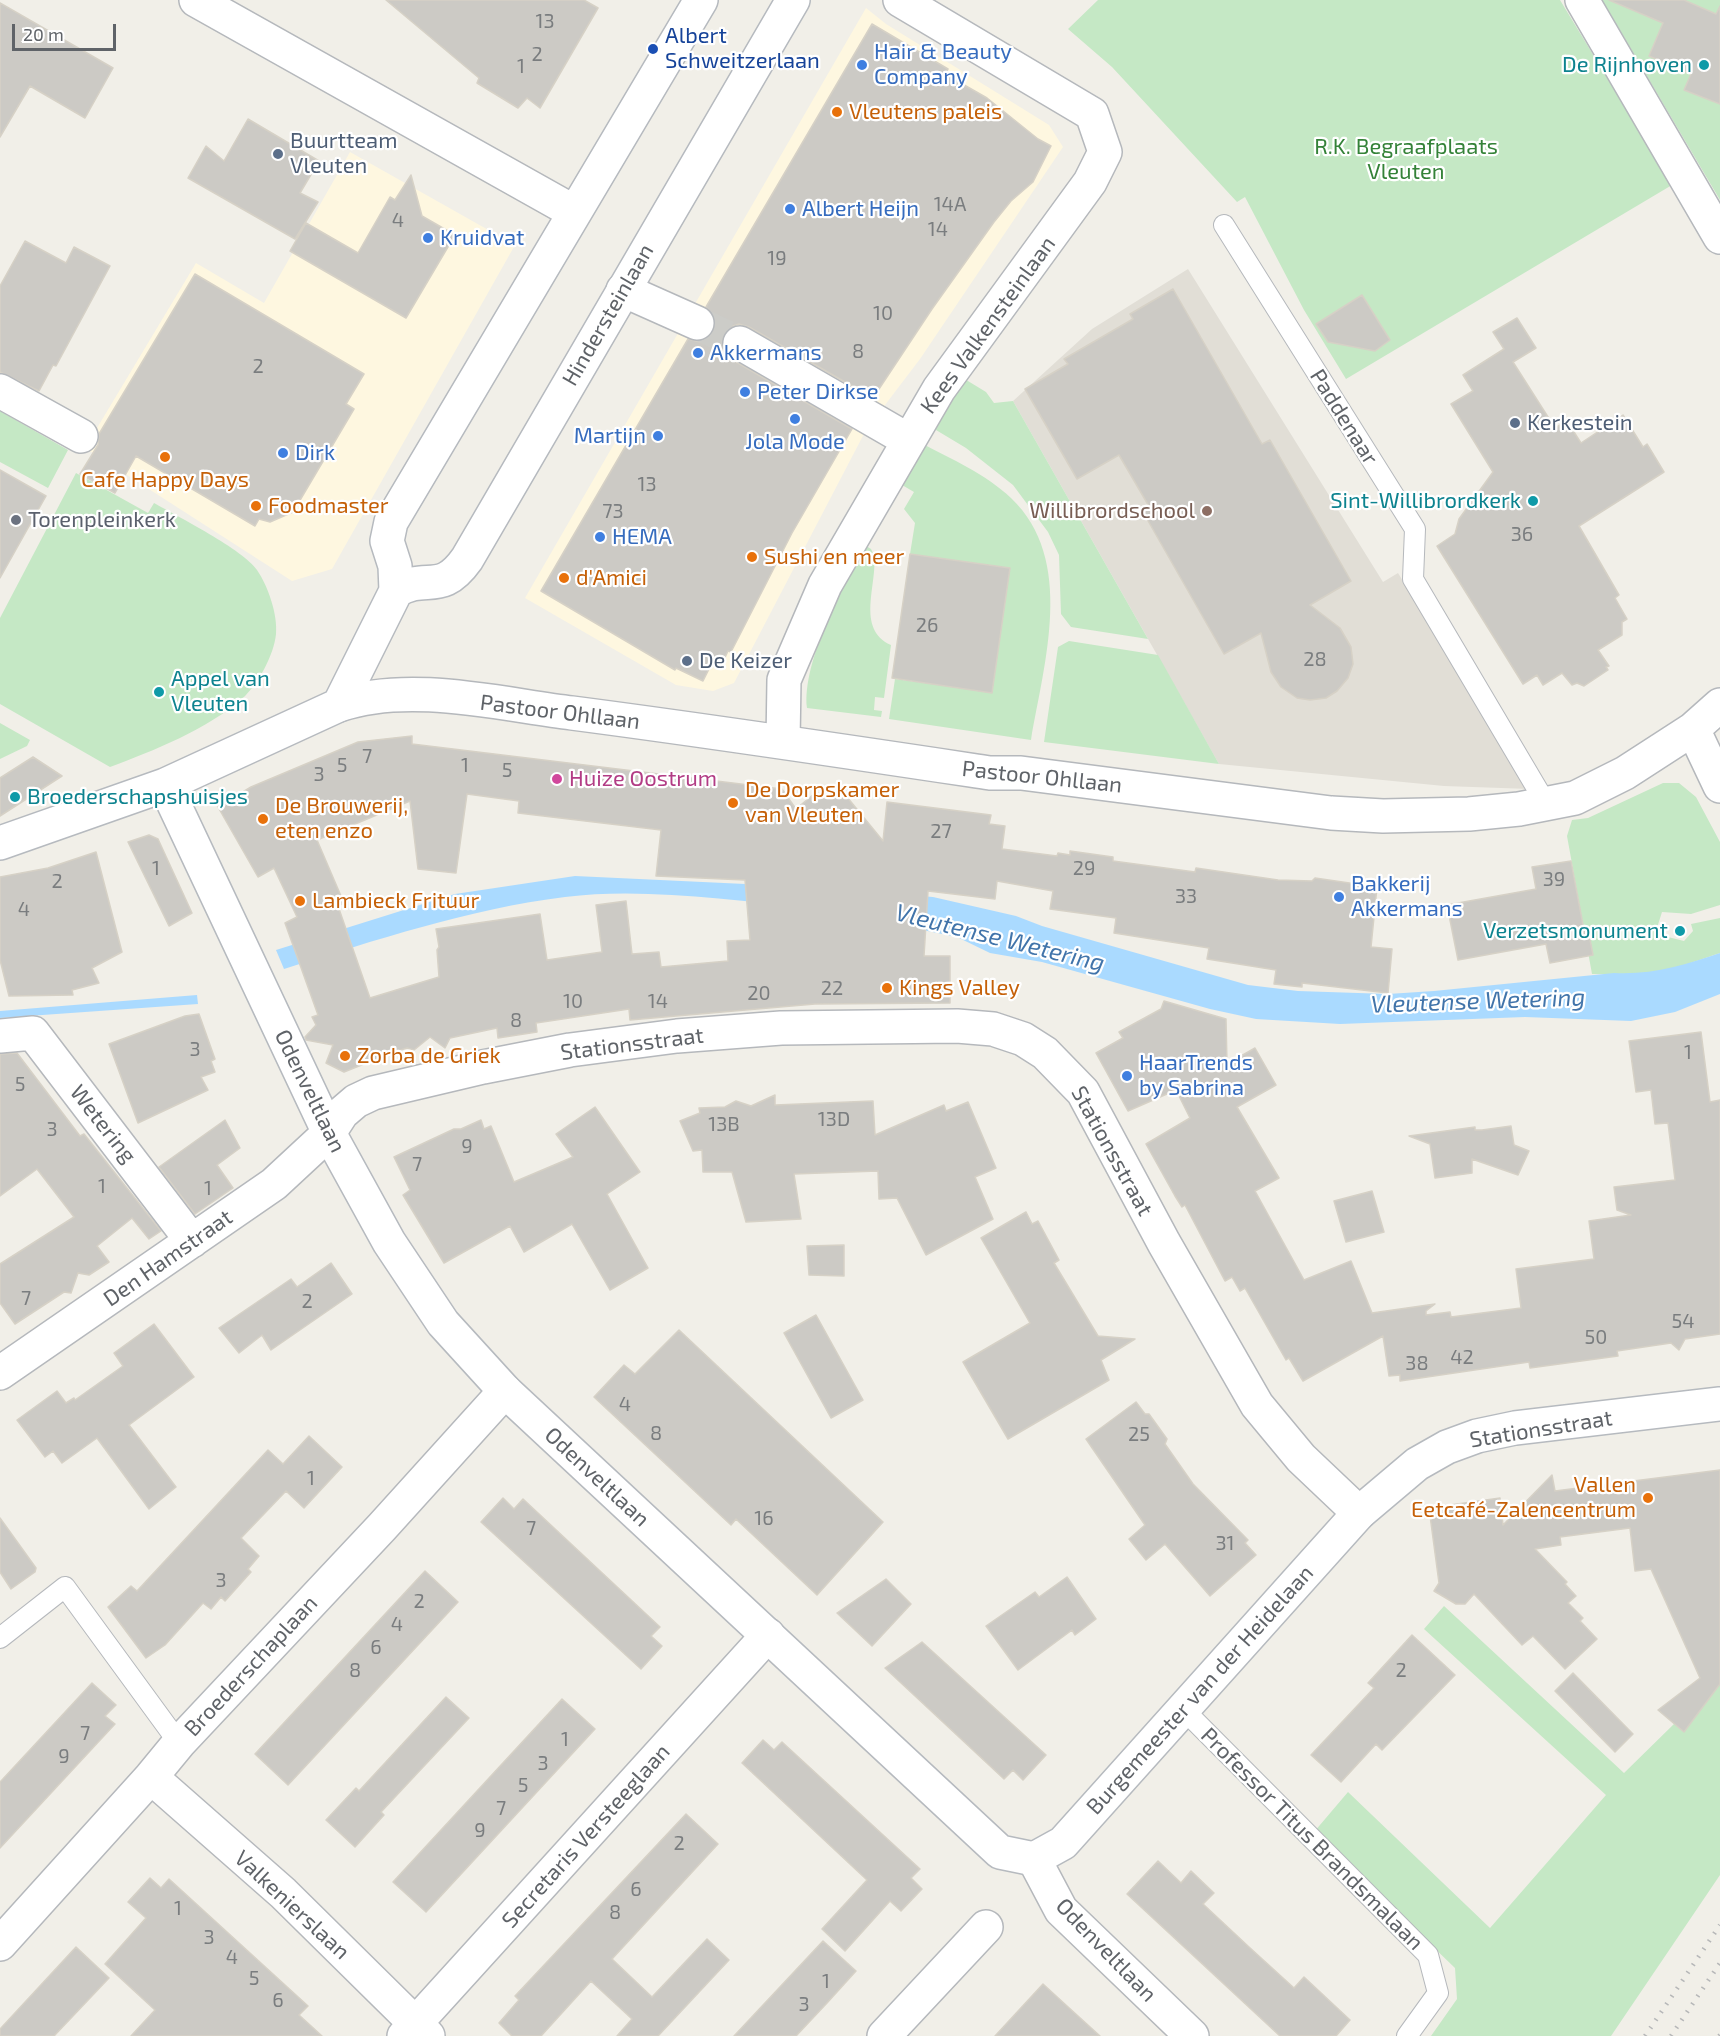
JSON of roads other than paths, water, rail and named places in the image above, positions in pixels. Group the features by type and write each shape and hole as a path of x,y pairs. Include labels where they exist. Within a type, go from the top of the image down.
{"street":[{"path":"0,843 165,785 339,705 396,591 396,566 387,541 391,522 701,0"},
{"name":"Hindersteinlaan","path":"396,591 407,584 439,583 457,573 793,0"},
{"name":"Kees Valkensteinlaan","path":"783,742 784,680 825,585 939,389 1090,182 1105,152 1092,114 900,0"},
{"path":"1582,0 1720,237"},
{"path":"211,4 574,212"},
{"path":"623,290 696,323"},
{"path":"740,344 908,440"},
{"path":"0,392 81,436"},
{"name":"Pastoor Ohllaan","path":"339,705 382,695 435,696 783,742 990,773 1021,773 1331,813 1383,816 1469,814 1519,809 1545,802 1575,798 1625,773 1693,729 1720,705"},
{"path":"1693,729 1720,786"},
{"name":"Odenveltlaan","path":"165,785 329,1133 389,1242 443,1323 505,1390 1000,1852 1034,1859 1061,1910 1192,2036"},
{"name":"Stationsstraat","path":"329,1133 342,1113 356,1101 373,1094 494,1065 667,1037 781,1028 957,1026 993,1029 1023,1039 1045,1053 1083,1092 1164,1243 1257,1405 1301,1458 1359,1513 1417,1464 1447,1447 1477,1436 1515,1428 1720,1404"},
{"name":"Wetering","path":"0,1036 33,1033 192,1241"},
{"name":"Den Hamstraat","path":"2,1369 274,1184 329,1133"},
{"name":"Broederschaplaan","path":"0,1944 152,1777 179,1743 382,1527 505,1390"},
{"name":"Burgemeester van der Heidelaan","path":"1034,1859 1064,1843 1182,1708 1359,1513"},
{"name":"Secretaris Versteeglaan","path":"416,2032 768,1635"},
{"name":"Valkenierslaan","path":"152,1777 283,1893 416,2032"},
{"path":"884,2036 986,1927"}],"lane":[{"name":"Paddenaar","path":"1224,225 1415,529 1413,579 1545,802"},
{"path":"0,1638 65,1587 179,1743"},
{"name":"Professor Titus Brandsmalaan","path":"1182,1708 1428,1955 1438,1993 1407,2036"}],"water":[{"name":"Vleutense Wetering","path":"575,876 809,887 933,897 1016,916 1042,926 1248,985 1298,991 1388,994 1434,991 1655,971 1720,953 1720,994 1675,1012 1631,1021 1525,1017 1340,1024 1256,1019 1210,1009 1042,962 990,953 957,937 810,907 656,894 595,894 494,909 353,947 284,969 276,950 455,894"},
{"path":"197,995 198,1004 0,1018 0,1011"}],"tunnel":[{"path":"697,323 740,343"}],"railway":[{"path":"1645,2036 1720,1925"},
{"path":"1671,2036 1720,1963"}],"place":[{"name":"Albert Schweitzerlaan","path":"653,49"},
{"name":"Hair & Beauty Company","path":"862,65"},
{"name":"De Rijnhoven","path":"1704,65"},
{"name":"Vleutens paleis","path":"837,112"},
{"name":"Buurtteam Vleuten","path":"278,154"},
{"name":"Albert Heijn","path":"790,209"},
{"name":"Kruidvat","path":"428,238"},
{"name":"Akkermans","path":"698,353"},
{"name":"Peter Dirkse","path":"745,392"},
{"name":"Jola Mode","path":"795,419"},
{"name":"Kerkestein","path":"1515,423"},
{"name":"Martijn","path":"658,436"},
{"name":"Dirk","path":"283,453"},
{"name":"Cafe Happy Days","path":"165,457"},
{"name":"Sint-Willibrordkerk","path":"1533,501"},
{"name":"Foodmaster","path":"256,506"},
{"name":"Willibrordschool","path":"1207,511"},
{"name":"Torenpleinkerk","path":"16,520"},
{"name":"HEMA","path":"600,537"},
{"name":"Sushi en meer","path":"752,557"},
{"name":"d'Amici","path":"564,578"},
{"name":"De Keizer","path":"687,661"},
{"name":"Appel van Vleuten","path":"159,692"},
{"name":"Huize Oostrum","path":"557,779"},
{"name":"Broederschapshuisjes","path":"15,797"},
{"name":"De Dorpskamer van Vleuten","path":"733,803"},
{"name":"De Brouwerij, eten enzo","path":"263,819"},
{"name":"Bakkerij Akkermans","path":"1339,897"},
{"name":"Lambieck Frituur","path":"300,901"},
{"name":"Verzetsmonument","path":"1680,931"},
{"name":"Kings Valley","path":"887,988"},
{"name":"Zorba de Griek","path":"345,1056"},
{"name":"HaarTrends by Sabrina","path":"1127,1076"},
{"name":"Vallen Eetcafé-Zalencentrum","path":"1648,1498"}],"park label":[{"name":"R.K. Begraafplaats Vleuten","path":"1406,160"}]}
